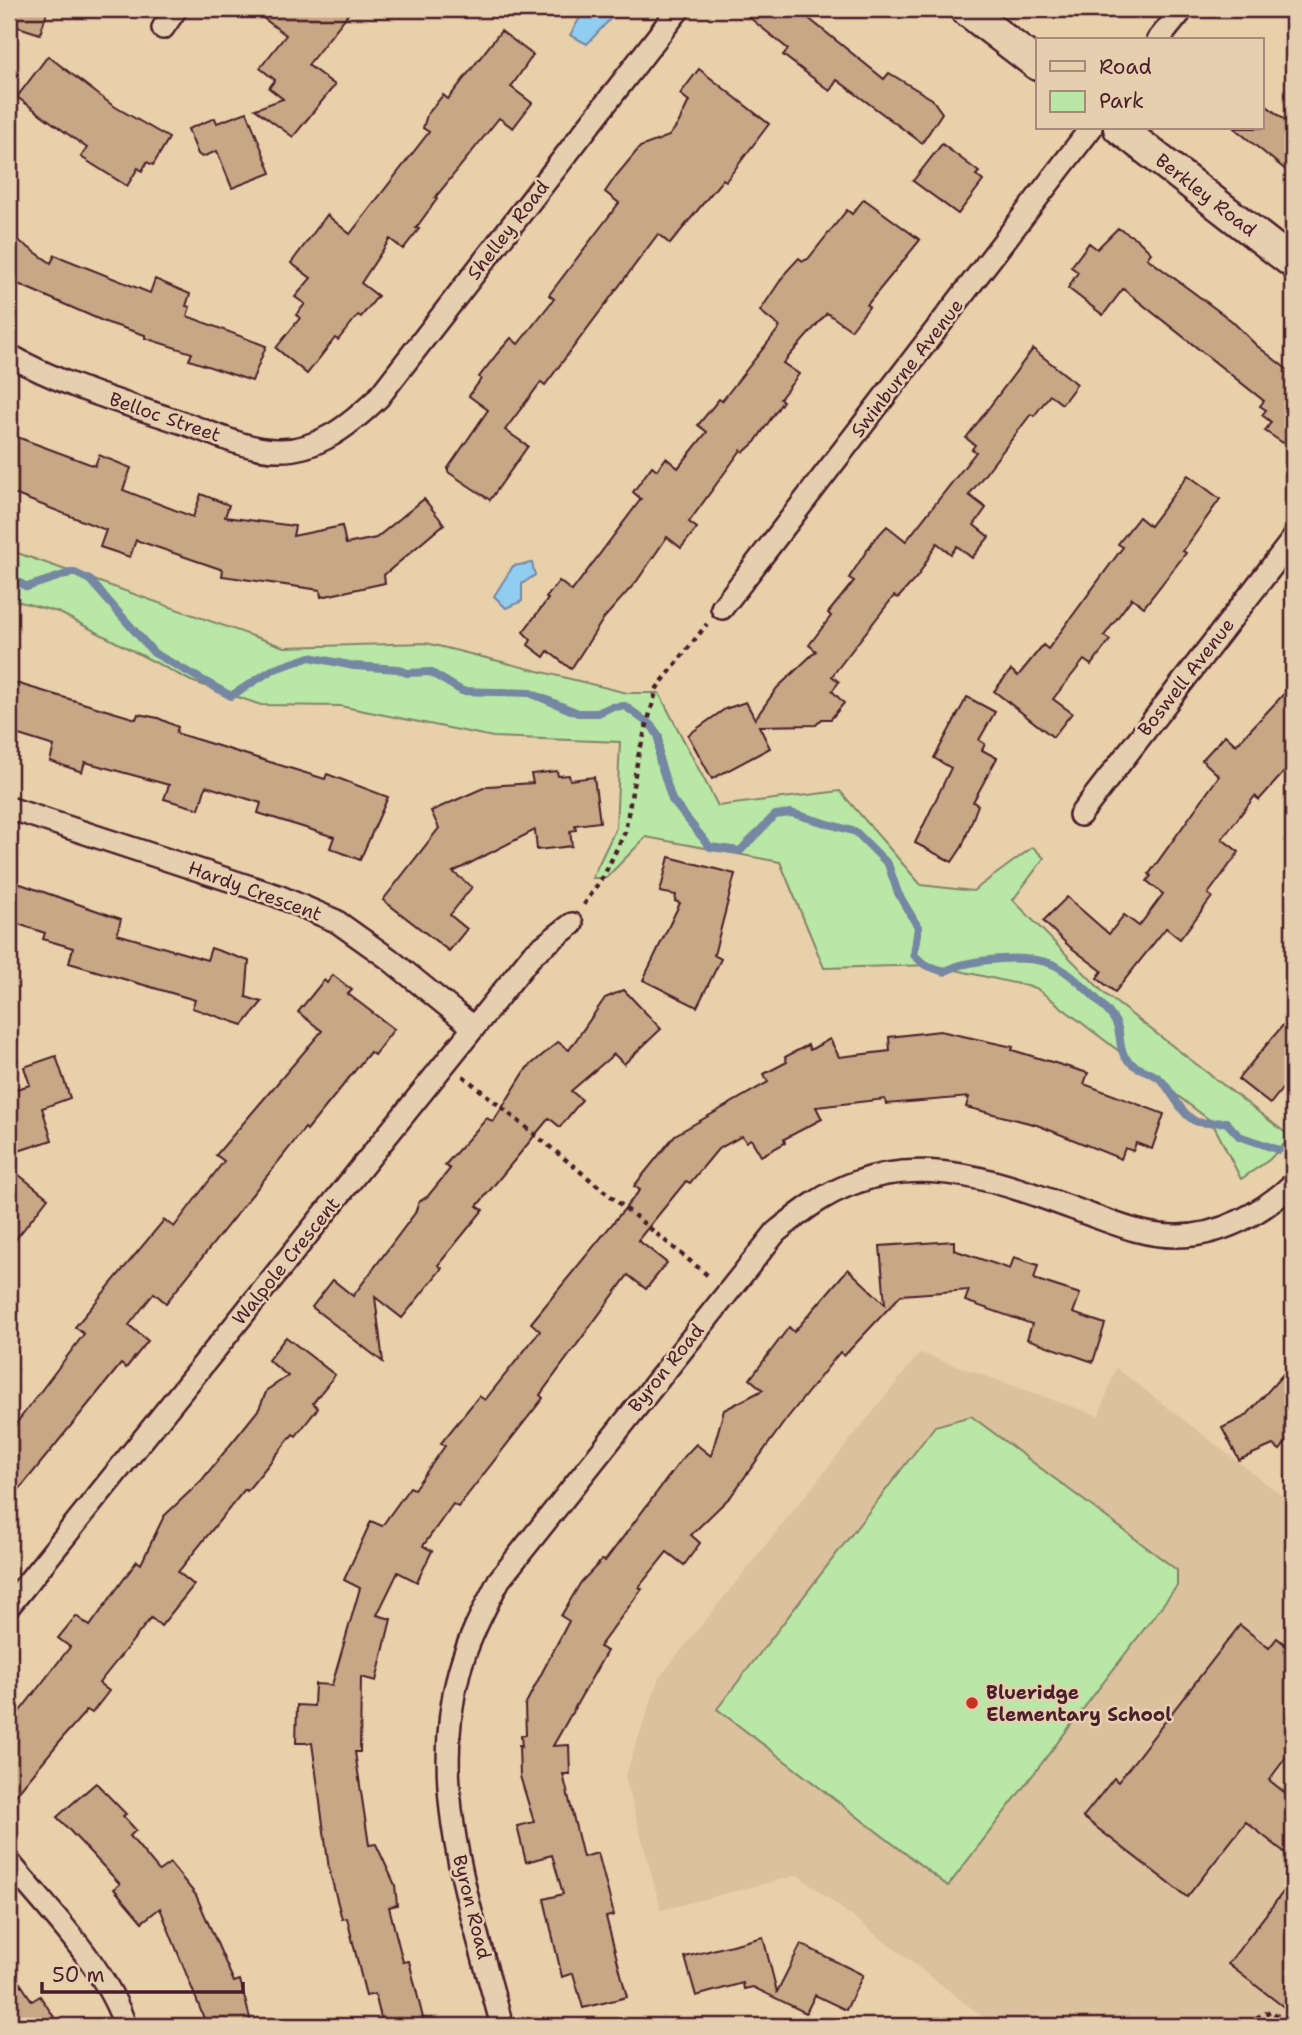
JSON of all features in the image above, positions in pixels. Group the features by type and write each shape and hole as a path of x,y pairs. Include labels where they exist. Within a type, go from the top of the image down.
{"street":[{"path":"163,28 176,9"},
{"name":"Shelley Road","path":"326,439 354,421 378,398 679,9"},
{"path":"965,9 1036,63"},
{"path":"1160,38 1183,9"},
{"name":"Swinburne Avenue","path":"722,607 1089,130"},
{"name":"Berkley Road","path":"1122,130 1293,263"},
{"name":"Belloc Street","path":"9,355 34,369 96,394 246,445 277,450 326,439"},
{"name":"Boswell Avenue","path":"1080,816 1293,540"},
{"name":"Hardy Crescent","path":"9,808 278,896 336,921 388,958 472,1027"},
{"name":"Walpole Crescent","path":"9,1606 472,1027 533,954 572,924"},
{"name":"Byron Road","path":"502,2026 453,1834 447,1784 449,1731 459,1673 475,1626 499,1580 776,1232 815,1200 859,1181 935,1171 976,1178 1136,1231 1176,1237 1220,1230 1251,1216 1293,1184"},
{"path":"9,1862 82,1953 104,1985 125,2026"}],"path":[{"path":"572,924 604,875 625,832 638,757 657,688 722,607"},
{"path":"446,1062 727,1291"},
{"path":"1238,2026 1271,2011 1291,2026"}],"shaded area":[{"name":"Blueridge Elementary School","path":"920,1353 1099,1416 1116,1368 1293,1504 1293,2026 995,2026 798,1875 661,1910 625,1777 659,1678"}],"green space":[{"path":"9,550 284,647 426,643 627,693 659,693 718,806 840,791 921,885 973,891 1033,847 1044,858 1013,900 1105,994 1291,1137 1269,1160 1241,1179 1212,1122 1036,988 933,965 824,968 780,862 646,837 606,878 592,878 616,828 620,742 493,737 340,706 261,705 191,681 58,612 9,599"},
{"path":"971,1416 1177,1570 1177,1586 948,1886 717,1709 935,1426"}],"water":[{"path":"585,9 602,9 613,16 587,44 570,35"},
{"path":"532,563 535,575 522,584 522,601 506,608 494,596 513,566"}],"building":[{"path":"9,9 48,9 40,34 9,24"},
{"path":"251,9 352,9 308,65 335,85 293,137 255,109 283,99 269,88 275,80 260,68 286,35"},
{"path":"739,9 797,9 884,79 889,73 932,99 942,113 922,143 837,80 830,91 783,55 788,49"},
{"path":"501,31 533,55 511,87 532,103 513,128 499,118 435,198 437,199 416,228 419,229 403,249 390,239 361,283 378,296 338,340 335,338 307,374 276,348 300,318 296,315 305,304 295,297 311,278 291,263 327,215 350,234 429,132 423,128 427,115 443,95 448,99"},
{"path":"48,56 112,105 169,138 153,165 147,162 142,171 138,168 127,186 81,157 87,148 17,97"},
{"path":"699,69 769,124 726,181 723,179 670,244 658,234 545,385 541,382 505,430 528,446 490,500 448,472 448,468 488,410 469,396 481,379 479,377 511,338 518,344 554,299 549,295 619,203 605,192 616,176 640,147 669,136 678,124 689,101 680,94"},
{"path":"1264,104 1293,127 1293,176 1236,130 1264,130"},
{"path":"247,112 271,173 232,188 217,151 202,157 198,154 188,129 215,118 217,123"},
{"path":"942,144 979,172 976,175 983,181 958,214 913,181"},
{"path":"864,199 920,240 867,305 869,307 851,330 827,313 783,363 799,374 780,399 783,401 755,442 744,452 741,450 689,522 697,528 681,548 667,537 637,581 604,618 571,669 548,651 544,657 528,645 531,640 523,632 548,599 546,598 559,581 572,591 641,499 633,492 652,466 657,470 666,458 678,468 707,432 698,425 719,399 722,401 780,327 760,311 786,272 799,258 803,261 808,259 847,210 852,214"},
{"path":"1118,228 1137,239 1151,253 1147,258 1232,321 1256,345 1293,374 1293,439 1289,435 1283,443 1265,431 1271,422 1262,415 1266,410 1260,406 1264,401 1123,289 1103,315 1068,288 1078,272 1071,267 1089,243 1097,249"},
{"path":"9,234 51,263 55,255 150,293 155,279 190,294 186,306 190,307 187,316 266,346 252,381 189,360 192,353 145,338 145,335 105,322 9,280"},
{"path":"1033,349 1077,384 1062,404 1050,395 1034,416 1031,414 969,495 986,508 974,525 989,537 972,558 957,546 951,554 937,543 918,576 898,598 894,596 832,676 839,682 832,691 844,703 831,719 822,719 816,725 759,726 770,748 712,779 688,735 725,709 746,702 755,719 777,688 816,651 809,645 831,616 828,613 854,581 849,578 873,541 887,526 906,541 976,452 972,449 975,445 966,438"},
{"path":"9,434 95,466 99,455 131,468 123,490 193,517 201,494 229,505 225,517 295,526 293,536 342,526 346,544 376,538 424,499 444,524 384,575 385,583 321,597 320,590 222,576 223,570 136,540 130,557 100,547 106,530 9,492"},
{"path":"1188,475 1220,499 1183,551 1186,553 1144,607 1132,598 1104,636 1110,640 1091,665 1084,660 1053,699 1072,713 1053,737 994,691 1011,670 1018,676 1043,645 1048,649 1123,547 1118,544 1139,517 1150,526"},
{"path":"9,681 136,719 138,714 158,718 178,727 176,733 325,779 327,774 388,797 360,860 330,848 334,837 258,813 261,803 206,786 199,809 164,799 169,785 85,762 82,772 50,761 54,746 9,732"},
{"path":"1293,684 1293,762 1259,800 1255,796 1222,839 1239,852 1208,894 1212,897 1180,939 1166,928 1115,992 1097,978 1102,971 1069,946 1043,921 1067,897 1109,934 1124,915 1139,926 1163,894 1147,881 1151,876 1149,874 1219,776 1202,760 1225,735 1236,745"},
{"path":"967,697 995,712 979,740 985,744 982,750 997,758 973,802 978,805 962,847 952,862 915,843 951,768 934,758"},
{"path":"557,771 558,776 569,775 570,780 594,777 600,822 575,825 576,830 570,831 572,846 537,850 535,830 453,872 472,887 450,915 467,929 449,951 383,900 439,828 431,811 488,786 533,783 531,774"},
{"path":"669,857 735,874 714,955 721,959 697,1007 643,980 680,903 675,901 676,895 660,892"},
{"path":"9,880 121,919 117,934 207,960 211,948 249,961 246,997 262,1002 243,1025 192,1008 195,1000 69,963 73,948 43,939 45,933 9,921"},
{"path":"333,975 352,990 348,994 394,1029 374,1055 370,1052 307,1130 305,1128 166,1303 154,1293 129,1325 148,1341 126,1368 121,1364 9,1502 9,1433 84,1334 75,1327 164,1220 174,1227 224,1161 216,1155 322,1031 298,1012 324,980 327,983"},
{"path":"624,990 661,1029 624,1064 614,1054 571,1091 582,1100 560,1127 549,1118 477,1206 483,1210 438,1265 442,1268 402,1318 375,1297 383,1362 312,1307 333,1280 353,1296 415,1213 419,1202 428,1196 450,1169 445,1165 487,1118 493,1122 527,1068 558,1042 569,1050 605,998"},
{"path":"1293,1013 1293,1097 1282,1089 1270,1104 1238,1079"},
{"path":"940,1031 1013,1047 1012,1050 1088,1073 1084,1084 1164,1114 1152,1149 1136,1143 1133,1151 1125,1148 1121,1159 1037,1125 966,1107 969,1097 886,1104 885,1099 816,1107 822,1119 784,1139 785,1143 761,1156 751,1139 746,1142 742,1136 718,1149 690,1183 686,1181 638,1240 667,1263 646,1289 628,1275 540,1395 543,1398 458,1507 453,1504 423,1546 432,1551 417,1582 398,1572 377,1615 391,1619 376,1681 361,1677 360,1752 355,1752 369,1845 376,1844 395,1885 397,1905 389,1907 403,1962 409,1961 425,2026 383,2026 375,1994 366,1996 347,1918 342,1919 329,1869 312,1743 296,1743 297,1705 314,1706 315,1684 332,1685 360,1588 344,1580 371,1521 382,1526 410,1487 414,1489 445,1446 441,1443 479,1396 485,1400 540,1331 531,1323 640,1190 634,1186 675,1135 768,1082 764,1074 787,1062 785,1057 808,1045 810,1050 830,1039 839,1057 890,1051 889,1037"},
{"path":"56,1056 70,1098 42,1108 52,1140 9,1154 9,1134 16,1131 9,1111 9,1091 30,1085 24,1067"},
{"path":"9,1167 48,1198 9,1248"},
{"path":"954,1241 954,1250 1010,1269 1014,1257 1038,1265 1034,1279 1080,1294 1073,1313 1105,1324 1093,1362 1027,1339 1032,1324 965,1301 969,1290 901,1295 844,1356 840,1352 785,1421 731,1496 691,1535 700,1543 684,1565 667,1552 639,1587 642,1589 599,1647 607,1651 553,1746 569,1745 570,1774 563,1774 583,1857 598,1853 614,1915 606,1917 627,1997 583,2008 573,1973 562,1977 544,1899 563,1894 552,1855 526,1862 517,1826 534,1822 520,1776 519,1746 522,1747 521,1736 526,1735 525,1705 569,1621 561,1616 581,1582 602,1560 605,1561 696,1444 711,1456 724,1410 763,1390 750,1379 789,1327 794,1332 848,1269 885,1304 880,1246"},
{"path":"286,1337 335,1375 313,1403 318,1408 247,1491 245,1489 178,1572 194,1585 161,1626 151,1618 99,1683 109,1691 92,1713 87,1710 9,1803 9,1702 20,1711 70,1647 58,1638 76,1616 90,1626 137,1561 141,1564 164,1516 202,1480 259,1409 267,1390 288,1376 268,1360"},
{"path":"1293,1363 1293,1433 1280,1450 1273,1445 1239,1460 1222,1428 1246,1416"},
{"path":"1240,1625 1269,1648 1277,1638 1293,1651 1293,1748 1269,1780 1293,1799 1293,1859 1246,1822 1187,1897 1083,1817 1114,1778 1118,1782"},
{"path":"96,1783 126,1814 123,1816 136,1830 130,1836 159,1871 170,1863 196,1895 234,1982 240,1980 252,2026 207,2026 160,1908 142,1922 114,1889 120,1884 57,1817"},
{"path":"1293,1879 1293,2014 1228,1964"},
{"path":"763,1937 777,1992 801,1944 863,1975 846,2010 815,1995 806,2013 753,1987 744,1989 743,1983 696,1996 685,1957"},
{"path":"9,1966 32,2001 40,1996 60,2026 9,2026"}],"waterway":[{"path":"9,577 27,587 73,572 90,580 154,653 231,696 272,670 310,657 354,666 398,669 407,673 430,672 462,691 530,693 578,713 598,713 611,707 625,706 652,726 659,737 659,759 672,800 710,847 740,851 775,815 791,813 856,832 888,864 898,893 918,927 914,955 925,965 944,972 968,963 1017,959 1058,967 1087,990 1113,1018 1125,1057 1161,1080 1190,1118 1202,1123 1226,1122 1239,1136 1279,1150"}],"place":[{"name":"Blueridge Elementary School","path":"972,1703"}]}
